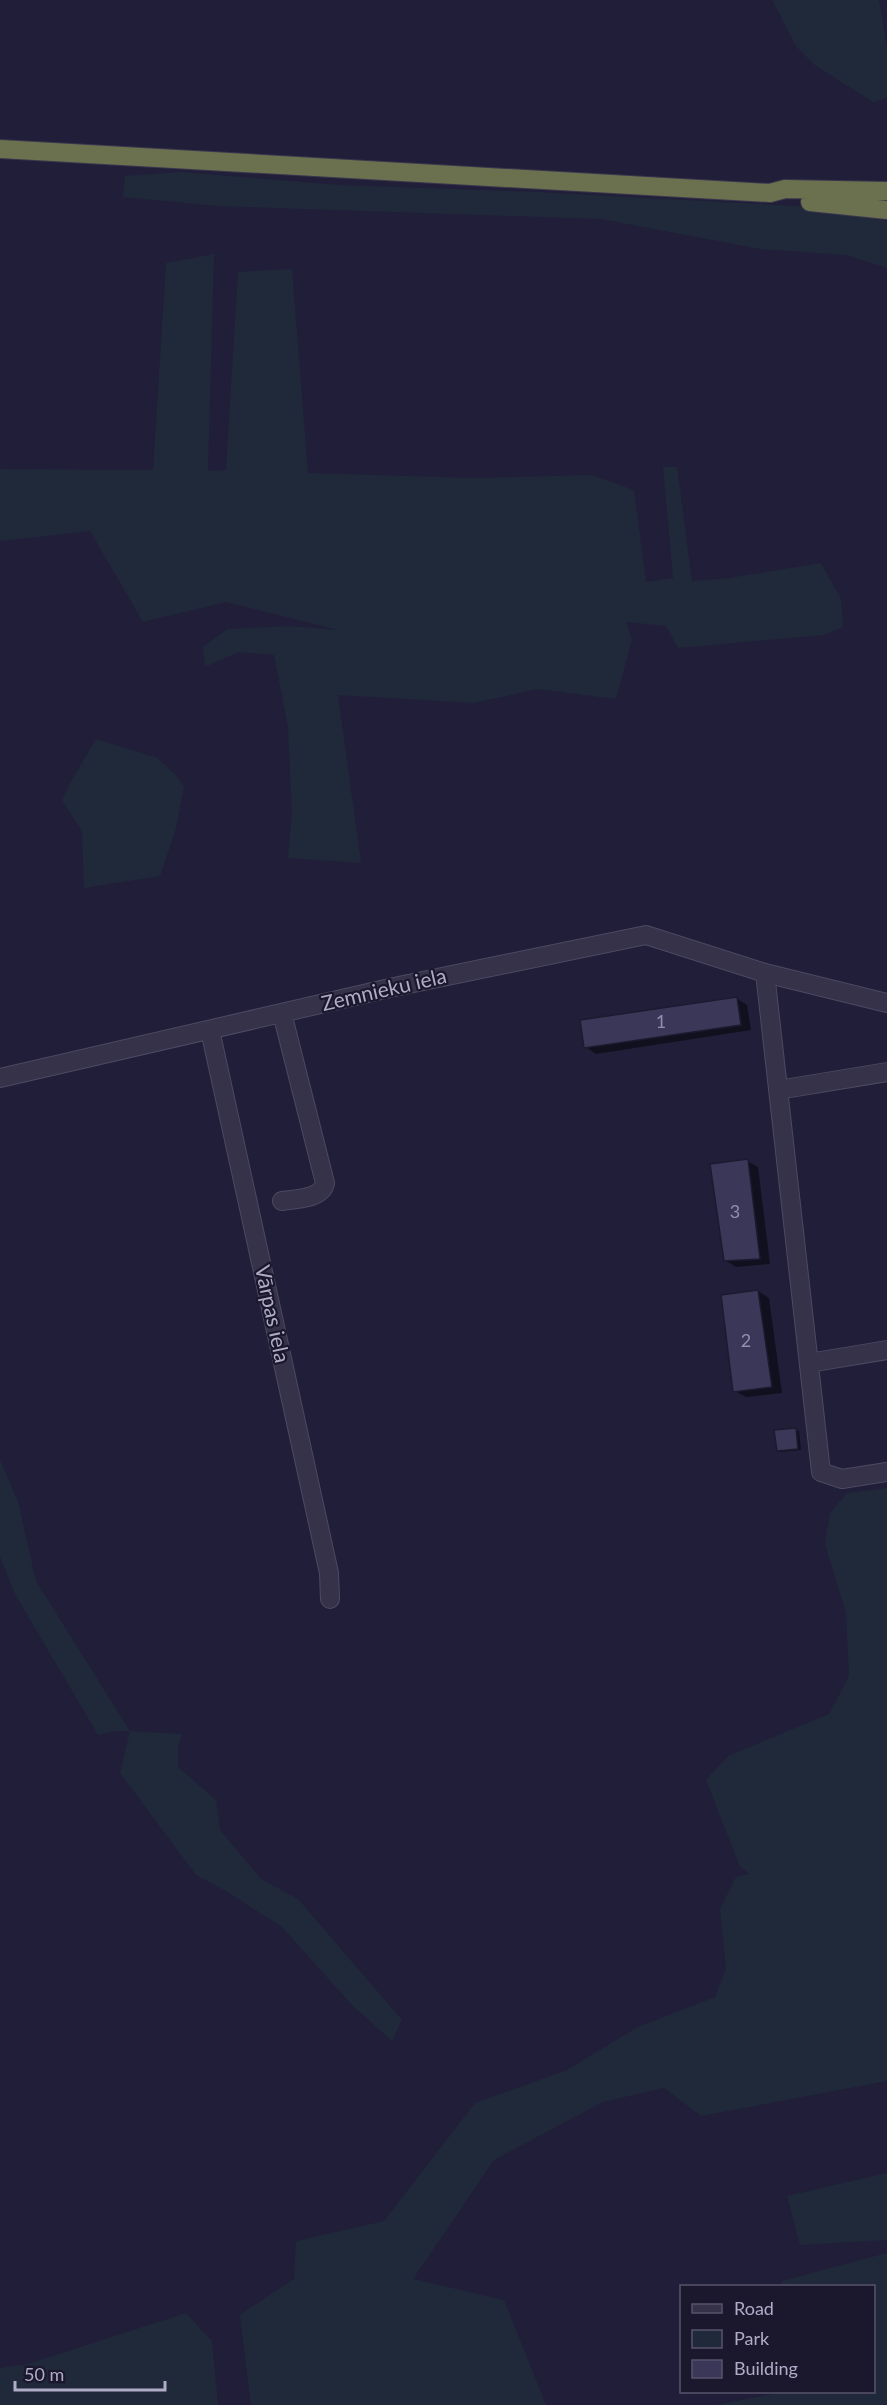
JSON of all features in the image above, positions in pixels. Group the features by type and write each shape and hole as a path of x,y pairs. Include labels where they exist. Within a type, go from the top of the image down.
{"highway":[{"path":"0,149 771,193 785,189 887,191"},
{"path":"771,193 785,200 827,202 887,210"}],"street":[{"name":"Zemnieku iela","path":"0,1078 282,1013 646,934 765,973 887,1003"},
{"path":"765,973 821,1472 842,1479 887,1472"},
{"path":"282,1013 325,1183 324,1189 319,1193 282,1202"},
{"name":"Vārpas iela","path":"210,1030 329,1573 330,1599"},
{"path":"778,1090 887,1072"},
{"path":"809,1363 887,1350"}],"green space":[{"path":"772,0 879,0 887,47 887,98 873,102 816,66 796,46"},
{"path":"182,172 339,185 537,192 814,207 887,221 887,268 846,255 760,249 601,219 217,206 123,197 125,176"},
{"path":"214,254 208,471 226,470 238,272 292,269 308,473 475,478 591,475 634,490 646,582 673,578 663,467 677,467 692,581 729,578 821,563 841,599 843,627 824,635 678,648 666,626 626,622 632,640 616,699 537,689 474,703 338,695 361,863 288,858 292,813 288,727 274,655 239,652 205,667 203,647 227,629 289,626 338,630 226,602 143,622 90,531 0,541 0,469 153,470 166,263"},
{"path":"96,739 157,758 176,775 184,787 176,828 160,876 84,888 82,831 62,800"},
{"path":"0,1460 18,1502 36,1581 130,1731 115,1731 98,1735 15,1594 0,1557"},
{"path":"887,1488 887,2081 701,2116 664,2088 603,2102 494,2160 413,2279 504,2300 546,2405 251,2405 240,2315 294,2279 296,2241 384,2221 475,2103 567,2070 638,2027 715,1997 726,1969 720,1909 736,1877 750,1874 740,1867 706,1780 728,1756 829,1714 849,1676 846,1613 825,1544 830,1513 847,1493"},
{"path":"130,1731 182,1734 178,1747 178,1767 216,1800 220,1830 261,1879 298,1899 402,2020 392,2041 352,2005 282,1927 226,1891 196,1875 120,1773"},
{"path":"887,2173 887,2240 800,2245 787,2196"},
{"path":"887,2253 887,2405 716,2405 774,2393 875,2393 875,2285 782,2285 782,2281"},
{"path":"186,2313 212,2341 218,2405 0,2405 0,2368 28,2364"}],"building":[{"path":"737,997 741,1025 584,1048 580,1020"},
{"path":"748,1159 760,1259 724,1261 710,1164"},
{"path":"758,1290 772,1387 733,1392 721,1295"},
{"path":"796,1428 798,1449 777,1451 774,1430"}]}
